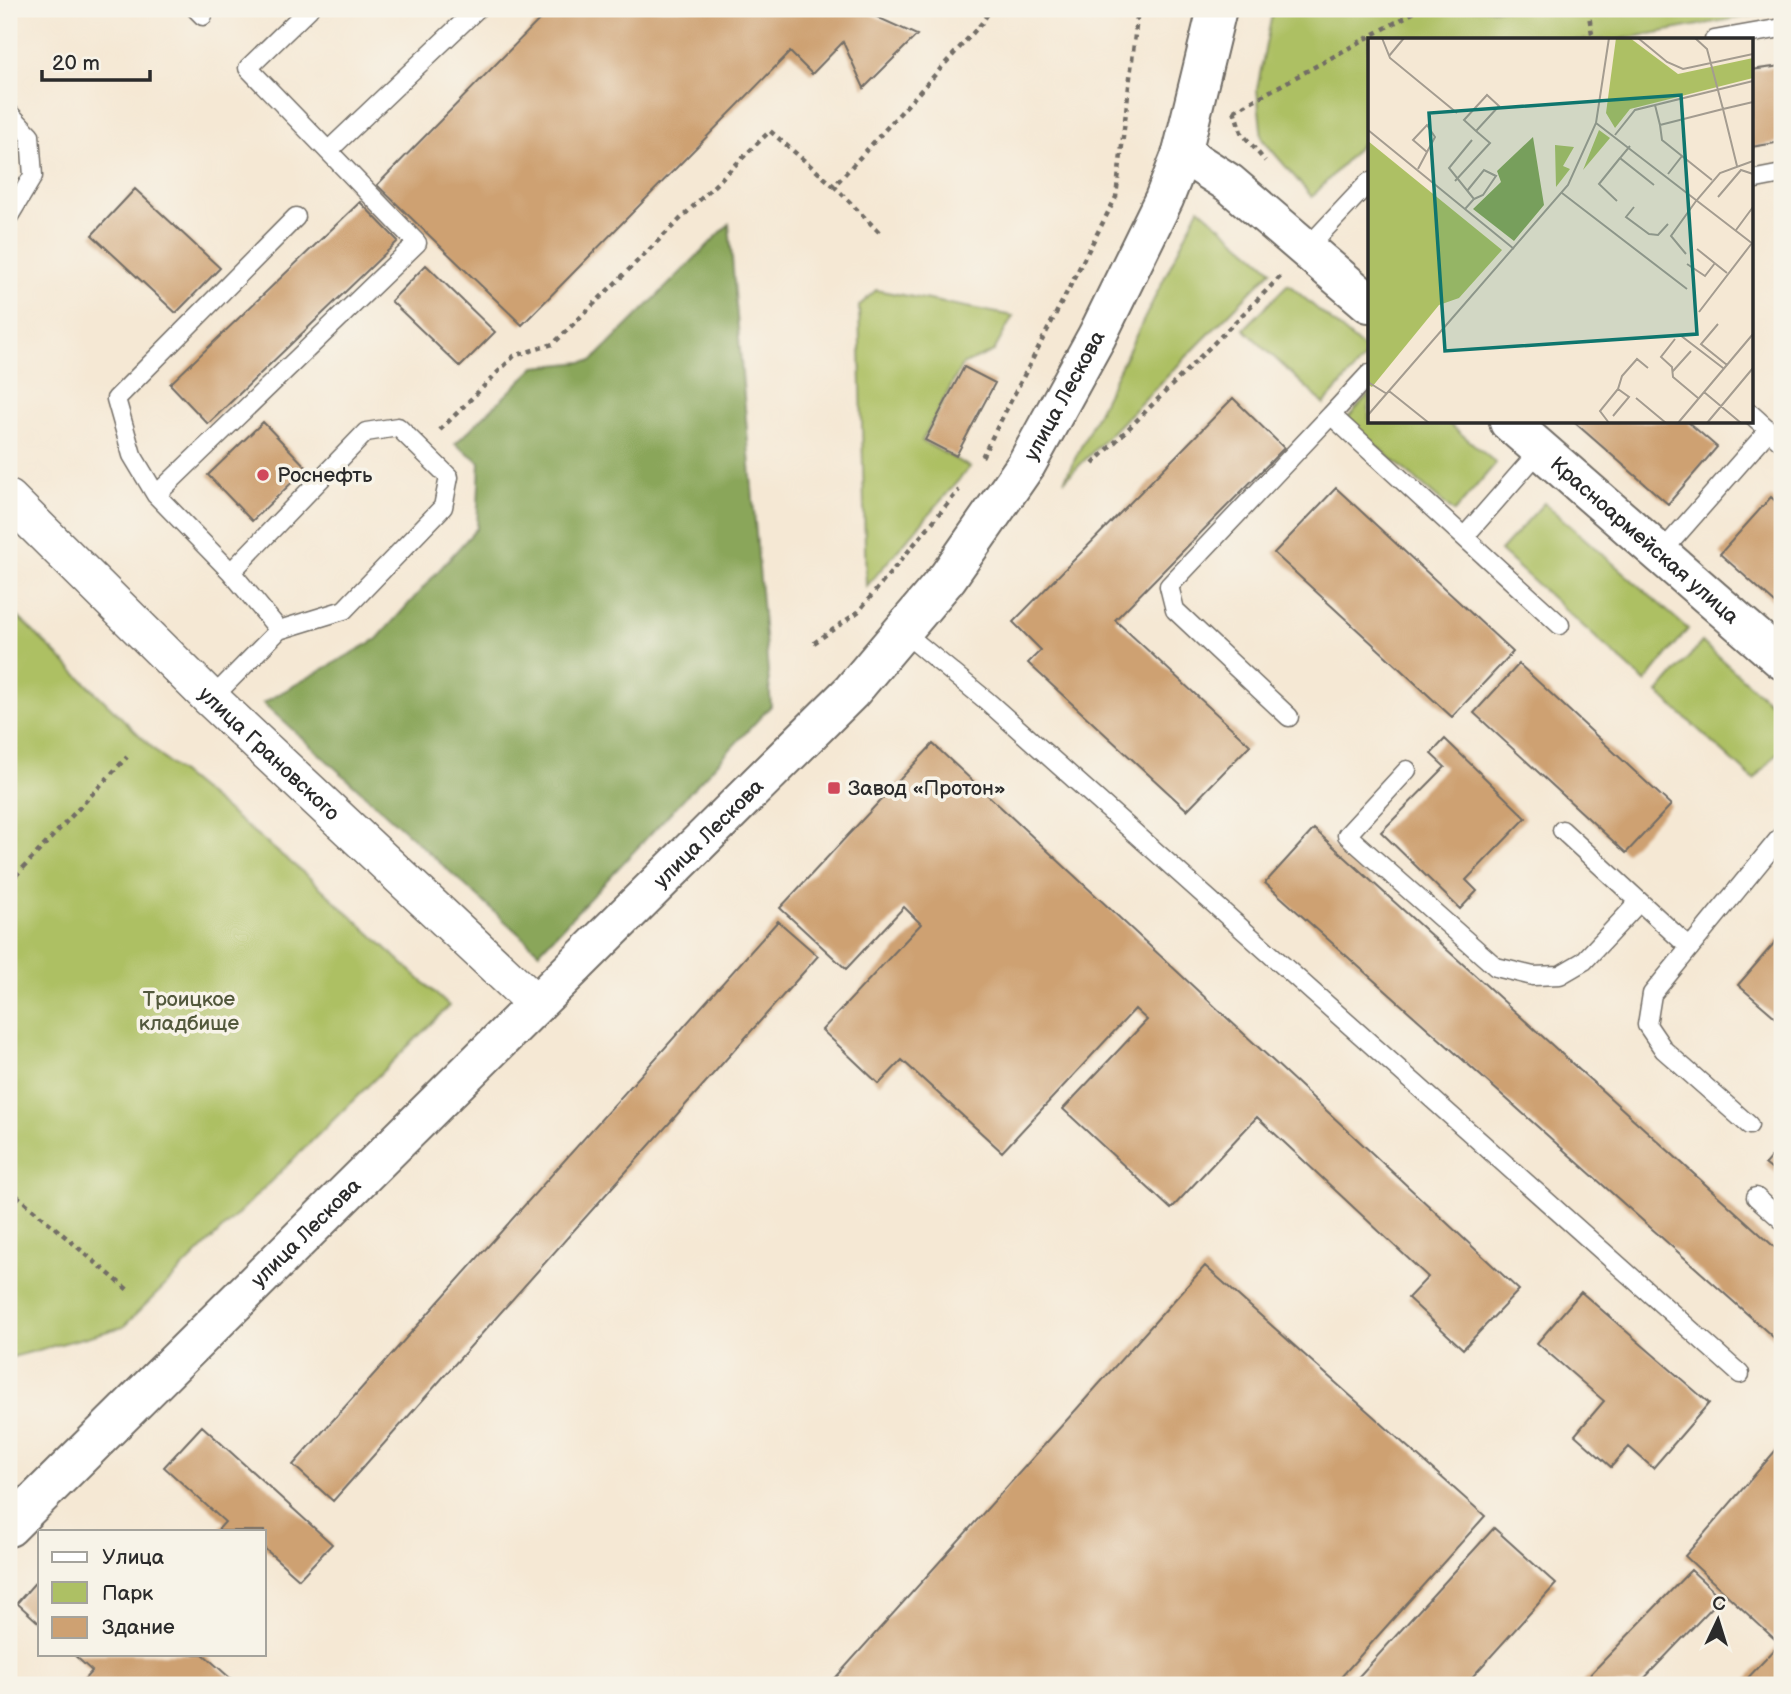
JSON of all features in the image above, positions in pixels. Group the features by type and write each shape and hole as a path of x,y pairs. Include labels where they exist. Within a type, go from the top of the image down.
{"main road":[{"name":"улица Лескова","path":"9,1527 851,692 948,577 1026,465 1097,336 1164,199 1182,153 1217,9"},
{"path":"1182,153 1230,183 1296,259 1368,302"},
{"name":"Красноармейская улица","path":"1511,424 1782,660"}],"street":[{"name":"улица Грановского","path":"9,499 211,699 535,1003"}],"lane":[{"path":"156,495 417,243 248,68 309,9"},
{"path":"328,150 477,9"},
{"path":"1725,38 1782,28"},
{"path":"9,113 30,135 33,176 9,216"},
{"path":"1752,180 1782,174"},
{"path":"1296,259 1368,183"},
{"path":"279,630 231,572 156,495 132,455 116,399 296,217"},
{"path":"1289,717 1175,610 1168,586 1368,375"},
{"path":"1331,415 1560,625"},
{"path":"1660,554 1776,436 1752,415"},
{"path":"211,699 279,630 344,610 443,507 449,477 398,427 366,432 231,572"},
{"path":"1464,537 1541,449"},
{"path":"902,631 987,701 1740,1374"},
{"path":"1407,770 1347,835 1496,967 1533,976 1560,975 1584,961 1639,902"},
{"path":"1562,831 1690,948"},
{"path":"1749,1125 1664,1049 1647,1025 1652,994 1782,835"},
{"path":"1756,1197 1782,1220"}],"path":[{"path":"834,186 981,24 991,9"},
{"path":"976,469 1116,197 1138,9"},
{"path":"1369,38 1420,9"},
{"path":"1588,9 1593,38"},
{"path":"1233,111 1368,39"},
{"path":"421,449 514,356 553,344 770,131 834,186 880,232"},
{"path":"1093,464 1296,259"},
{"path":"814,643 858,612 968,480"},
{"path":"9,883 127,757"},
{"path":"9,1189 128,1290"}],"green space":[{"path":"1273,9 1782,9 1628,38 1368,38 1368,137 1312,197 1262,139 1257,89"},
{"path":"1199,208 1272,270 1064,481"},
{"path":"729,224 771,706 539,952 263,703 377,639 477,528 480,462 455,444 535,367 592,361"},
{"path":"1288,284 1368,354 1324,404 1244,329"},
{"path":"876,290 1013,316 994,351 962,365 922,441 970,467 866,587 859,306"},
{"path":"1368,395 1368,424 1449,424 1496,463 1454,512 1346,420"},
{"path":"1544,503 1688,629 1645,682 1500,551"},
{"name":"Троицкое кладбище","path":"9,608 166,761 311,879 449,1006 123,1327 9,1358"},
{"path":"1702,642 1782,714 1782,748 1754,780 1658,693"}],"building":[{"path":"550,9 875,9 870,14 917,35 864,88 843,42 812,74 790,52 522,325 377,185"},
{"path":"1782,66 1782,142 1752,147 1752,70"},
{"path":"135,189 220,268 176,313 92,235"},
{"path":"360,202 398,241 208,424 170,384"},
{"path":"426,265 495,332 460,367 391,301"},
{"path":"964,367 995,383 956,456 925,440"},
{"path":"1233,398 1284,448 1115,620 1250,745 1187,810 1028,663 1041,650 1013,622"},
{"path":"263,422 307,468 252,521 208,475"},
{"path":"1576,424 1690,424 1717,447 1668,504"},
{"path":"1336,488 1513,652 1452,717 1274,553"},
{"path":"1771,497 1782,507 1782,609 1720,554"},
{"path":"1519,664 1671,805 1626,853 1474,713"},
{"path":"1445,739 1526,818 1466,880 1477,891 1460,909 1381,832 1445,767 1431,754"},
{"path":"933,744 1519,1290 1463,1349 1408,1298 1428,1277 1257,1117 1171,1209 1063,1109 1147,1020 1135,1009 1002,1152 902,1060 879,1084 822,1030 921,924 904,907 846,969 780,908"},
{"path":"1314,829 1782,1254 1782,1345 1265,883"},
{"path":"778,921 818,956 333,1501 293,1465"},
{"path":"1782,934 1782,1023 1738,985"},
{"path":"1782,1144 1782,1178 1765,1164"},
{"path":"1205,1266 1485,1516 1334,1685 829,1685"},
{"path":"1581,1292 1709,1403 1653,1468 1629,1447 1611,1467 1575,1435 1604,1401 1537,1343"},
{"path":"202,1426 332,1544 299,1579 266,1550 266,1530 218,1530 225,1522 164,1467"},
{"path":"1782,1443 1782,1685 1741,1685 1780,1644 1685,1556"},
{"path":"1494,1528 1556,1584 1465,1685 1351,1685"},
{"path":"1691,1570 1721,1598 1638,1685 1580,1685"},
{"path":"38,1579 38,1622 17,1603"},
{"path":"75,1656 205,1656 238,1685 79,1685 92,1671"}],"place":[{"name":"Роснефть","path":"263,475"},
{"name":"Завод «Протон»","path":"834,788"}]}
